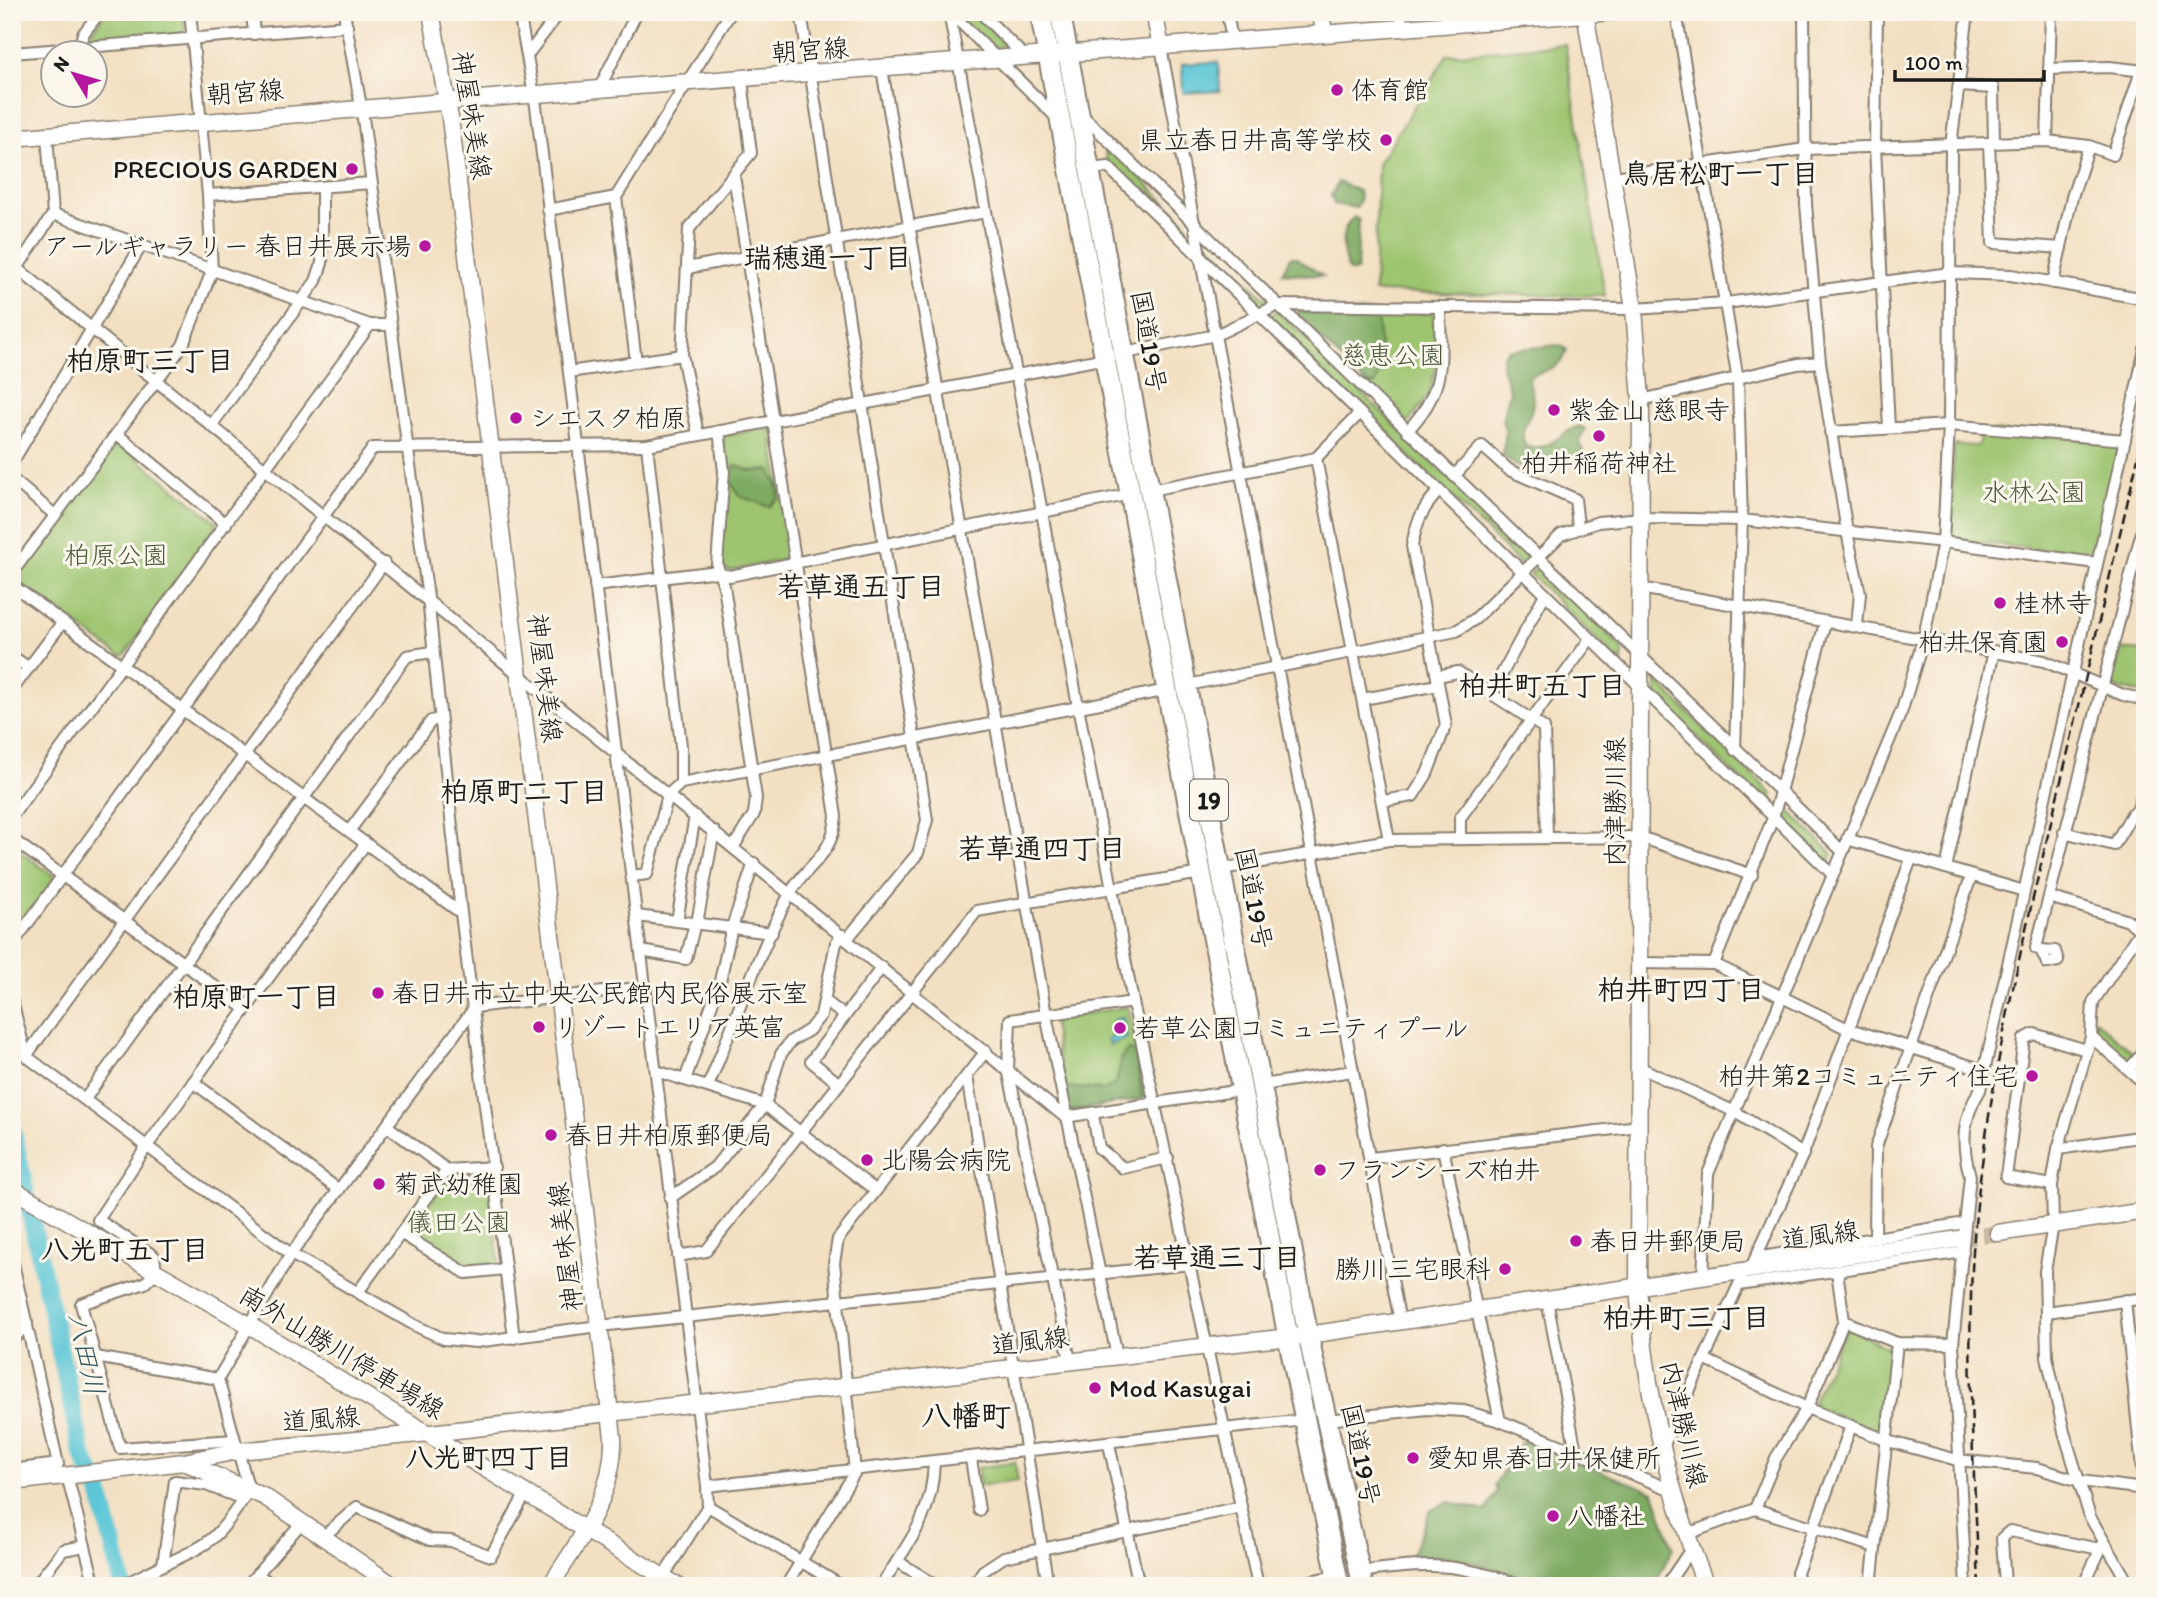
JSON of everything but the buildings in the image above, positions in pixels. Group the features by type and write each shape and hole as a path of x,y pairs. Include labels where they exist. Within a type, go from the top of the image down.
{"highway":[{"name":"国道19号","path":"1040,12 1062,123 1115,355 1178,688 1222,869 1308,1335 1362,1579"},
{"name":"国道19号","path":"1060,12 1091,169 1115,355"},
{"name":"国道19号","path":"1178,688 1201,873 1287,1337 1338,1581"}],"street":[{"path":"82,38 100,12"},
{"path":"12,573 183,345 212,271 208,195 190,12"},
{"path":"252,12 254,34"},
{"path":"344,12 362,108 428,598 461,913 475,1007 514,1338"},
{"name":"神屋味美線","path":"430,12 448,102 610,1413 612,1467 604,1497 550,1586"},
{"path":"519,12 534,95 707,1486 708,1506 664,1581"},
{"path":"528,54 560,12"},
{"path":"599,89 637,12"},
{"path":"636,362 616,197 731,12"},
{"path":"670,1198 715,1167 765,1105 781,1054 791,1041 809,1030 821,1015 836,943 845,937 918,853 925,838 928,820 801,12"},
{"path":"950,12 1062,123"},
{"path":"950,12 1133,1002 1258,1586"},
{"path":"980,12 1025,57"},
{"path":"1154,12 1400,1322"},
{"path":"1227,12 1232,41"},
{"path":"1321,12 1324,34"},
{"name":"朝宮線","path":"12,138 199,120 1324,34 1401,20 1612,12"},
{"path":"1675,12 1738,380 1742,520 1735,750"},
{"path":"1804,12 1805,149 1820,362 1847,531 1860,594 1857,625"},
{"path":"1877,12 1875,147 1889,428"},
{"path":"1703,1277 1708,1174 1902,710 1924,638 1943,542 1949,425 1951,145 1968,12"},
{"path":"2047,141 2051,12"},
{"name":"内津勝川線","path":"1585,13 1634,309 1642,400 1639,656 1639,1287 1643,1353 1672,1490 1706,1586"},
{"path":"108,46 347,26"},
{"path":"12,53 38,51"},
{"path":"1614,177 1805,149 2047,141 2089,146 2113,155 2143,71 2109,67 2049,69"},
{"path":"882,69 1046,1014 1065,1118 1117,1356"},
{"path":"698,434 681,355 689,229 751,153 742,80"},
{"path":"1959,86 1993,88 1993,243 2061,248"},
{"path":"1080,113 1191,217 1454,476 1530,565 1545,594 1832,874"},
{"path":"47,135 53,215 14,270 428,598 520,676 791,892 1065,1118 1241,1090"},
{"path":"2053,283 2072,197 2089,146"},
{"path":"1091,169 1108,167 1439,491 1639,656 1842,851"},
{"path":"708,1086 791,892 832,840 836,816 733,176"},
{"path":"208,195 322,189 372,183"},
{"path":"211,426 316,281 322,264 322,189"},
{"path":"548,210 616,197"},
{"path":"687,268 986,212"},
{"path":"53,215 370,325 390,325"},
{"path":"12,463 141,246"},
{"path":"12,945 373,448 647,445 1216,335 1278,305 1634,309 1726,303 1950,273 2011,275 2145,299"},
{"path":"1407,431 1431,402 1437,390 1440,307"},
{"path":"12,816 370,325"},
{"path":"1966,1586 1957,1460 1953,1344 1970,1176 1964,1151 1964,1125 1980,1090 2145,349"},
{"path":"569,372 681,355"},
{"path":"1642,400 1798,364 1820,362"},
{"path":"595,586 710,572 720,575 796,562 1316,458 1360,413"},
{"path":"1830,432 1949,425 2125,440"},
{"path":"719,431 724,471 717,565 756,798 754,814 734,846"},
{"path":"117,434 226,524"},
{"path":"647,445 681,746 681,783"},
{"path":"1454,476 1482,446 1509,470 1575,499 1578,526"},
{"path":"1316,458 1389,840"},
{"path":"12,479 55,516"},
{"path":"1383,800 1413,796 1427,774 1446,725 1412,546 1416,524 1425,505 1439,491"},
{"path":"632,876 647,874 668,795 681,783 1079,708 1456,631 1475,619 1562,535 1578,526 1641,518 1742,520 1943,542 2096,563"},
{"path":"2041,950 2036,948 2101,684 2139,569 2145,519"},
{"path":"26,1056 384,563"},
{"path":"12,585 461,913"},
{"path":"1640,588 1825,623 1857,625 2044,661 2123,695 2145,700"},
{"path":"1491,694 1545,594"},
{"path":"12,690 62,623"},
{"path":"1714,964 1773,818 1825,623"},
{"path":"1460,838 1460,818 1590,639"},
{"path":"85,1099 408,656 432,652"},
{"path":"1946,868 1994,652"},
{"path":"12,656 29,668"},
{"path":"1363,699 1438,681 1458,672 1544,727 1547,837"},
{"path":"349,830 431,721 440,719"},
{"path":"2064,832 2114,845 2132,814 2141,811 2145,781"},
{"path":"677,921 695,816"},
{"path":"641,951 686,959 714,831"},
{"path":"1222,869 1389,840 1640,837 1752,874"},
{"path":"12,839 246,1009"},
{"path":"1847,839 2024,891"},
{"path":"236,1446 120,1448 81,1304 145,1283 156,1272 154,1256 98,1220 147,1146 366,843"},
{"path":"1662,1449 1803,1153 1846,1028 1911,859"},
{"path":"685,1080 720,981 732,927 754,863"},
{"path":"678,1256 706,1251 977,911 1201,873"},
{"path":"1875,1237 1875,1147 1971,877"},
{"path":"2049,897 2129,921 2143,932 2092,1002 2091,1037 2058,1149 2052,1185 2053,1225 2045,1271 2048,1357 2064,1432 2101,1546 2130,1586"},
{"path":"637,916 772,933"},
{"path":"1640,963 1714,964 1846,1028 1984,1070"},
{"path":"838,1083 811,1061 882,967"},
{"path":"126,1583 211,1543 225,1529 246,1494 218,1379 291,1254 475,1007 646,987"},
{"path":"12,1001 26,1056 291,1254 444,1339 476,1342 1051,1276 1191,1264"},
{"path":"825,1001 845,1016"},
{"path":"1070,1360 1008,1069 1010,1020 1133,1002"},
{"path":"2052,1185 2006,1177 2024,1039 2034,1034 2087,1050"},
{"path":"2091,1037 2145,1084"},
{"path":"786,1586 855,1472 834,1263 838,1239 986,1051"},
{"path":"2129,1069 2144,1051"},
{"path":"1639,1067 1735,1112 1803,1153"},
{"path":"656,1070 765,1105 875,1191"},
{"path":"1262,1085 1352,1071"},
{"path":"967,1076 1048,1586"},
{"path":"193,1082 339,1190"},
{"path":"1093,1115 1099,1148 1123,1168 1168,1158"},
{"path":"387,1126 447,1170 494,1167"},
{"path":"1371,1158 1639,1126"},
{"path":"2058,1149 2145,1136"},
{"path":"1443,1148 1500,1421"},
{"path":"358,1292 447,1170"},
{"name":"南外山勝川停車場線","path":"12,1189 249,1325 586,1529 664,1581 678,1586"},
{"path":"1998,1233 2145,1211"},
{"path":"1748,1271 1875,1237 1965,1223"},
{"path":"402,1234 466,1273 505,1269"},
{"path":"1748,1271 1837,1271 1961,1246"},
{"name":"道風線","path":"12,1482 184,1462 236,1446 430,1433 1308,1335 1703,1277 1961,1246"},
{"path":"12,1259 58,1464 12,1470"},
{"path":"1666,1586 1689,1542 1755,1509 1776,1458 1807,1408 1844,1321 1837,1271"},
{"path":"2047,1312 2145,1298"},
{"path":"1547,1300 1576,1452"},
{"path":"1704,1359 1807,1408 1888,1441 1957,1460 2037,1468 2080,1481 2145,1489 2140,1390 2125,1300"},
{"path":"1844,1321 1897,1343 1953,1344"},
{"path":"12,1341 27,1323"},
{"path":"1871,1586 1897,1343"},
{"path":"96,1357 218,1379"},
{"path":"1327,1420 1427,1409 1464,1411 1500,1421 1672,1490"},
{"path":"707,1486 1109,1444 1305,1420"},
{"path":"1800,1586 1797,1573 1811,1528 1851,1426"},
{"path":"1109,1444 1139,1586"},
{"path":"971,1459 979,1510"},
{"path":"184,1462 303,1521 394,1586"},
{"path":"881,1586 926,1514 933,1493 934,1462"},
{"path":"67,1475 95,1586"},
{"path":"163,1565 175,1481 246,1494"},
{"path":"324,1536 357,1507 430,1540 451,1541 491,1556 526,1493"},
{"path":"708,1506 842,1586"},
{"path":"973,1586 983,1571 1004,1557 1241,1507"},
{"path":"1755,1509 1875,1547"},
{"path":"247,1586 303,1521"},
{"path":"2005,1586 2002,1538 2010,1531 2101,1546"},
{"path":"35,1586 63,1550 85,1546"},
{"path":"2083,1586 2101,1546"},
{"path":"897,1561 937,1586"},
{"path":"1362,1579 1415,1564 1446,1564 1524,1586"},
{"path":"149,1572 151,1586"},
{"path":"257,1574 274,1586"},
{"path":"1289,1586 1338,1581"}],"green space":[{"path":"106,12 184,12 185,32 182,35 108,42 108,38 88,36"},
{"path":"954,12 972,12 1006,46 991,48"},
{"path":"1565,44 1605,296 1374,292 1378,164 1447,55"},
{"path":"1105,143 1186,222 1190,242 1106,160"},
{"path":"1338,182 1359,191 1360,200 1356,208 1334,204 1331,195"},
{"path":"1354,217 1359,220 1357,270 1353,272 1348,270 1344,256 1343,235"},
{"path":"1202,237 1269,302 1256,307 1207,258"},
{"path":"1290,257 1295,257 1323,276 1282,273"},
{"path":"1278,311 1530,557 1521,565 1267,317"},
{"name":"慈恵公園","path":"1298,311 1431,313 1434,316 1436,368 1429,394 1409,422 1297,316"},
{"path":"1299,311 1377,316 1382,366 1375,385 1366,383 1297,316"},
{"path":"1560,345 1567,350 1562,360 1554,367 1532,375 1529,380 1533,403 1523,441 1526,447 1542,447 1580,426 1585,429 1579,442 1583,451 1574,461 1557,461 1541,455 1519,468 1502,455 1506,433 1502,420 1510,392 1502,366 1503,356 1508,350"},
{"path":"767,428 771,431 791,555 788,559 729,571 720,564 723,440 725,436"},
{"name":"水林公園","path":"1981,430 2118,443 2120,447 2095,552 2091,556 1953,539 1950,536 1954,445 1978,446"},
{"name":"柏原公園","path":"116,444 218,523 125,655 120,656 17,582 17,577"},
{"path":"735,465 750,471 770,470 779,489 778,498 769,507 740,496 728,479"},
{"path":"1539,566 1623,649 1622,664 1530,574"},
{"path":"2115,649 2145,651 2145,692 2121,690 2106,682"},
{"path":"1656,681 1772,794 1771,806 1768,807 1656,697"},
{"path":"1783,805 1833,854 1828,866 1778,814"},
{"path":"12,846 53,875 54,880 12,937"},
{"path":"1125,1007 1129,1009 1145,1097 1072,1112 1066,1109 1053,1023 1056,1019"},
{"path":"2094,1019 2136,1055 2128,1063 2095,1033"},
{"path":"1128,1050 1136,1052 1142,1099 1072,1111 1068,1108 1067,1087 1104,1090 1116,1084 1122,1056"},
{"name":"儀田公園","path":"484,1172 488,1175 499,1261 496,1265 467,1268 410,1235 409,1231 449,1178"},
{"path":"1850,1328 1892,1350 1883,1429 1879,1432 1816,1407 1813,1401 1845,1330"},
{"path":"1522,1441 1654,1492 1673,1548 1654,1586 1544,1586 1486,1566 1448,1557 1410,1559 1431,1510 1449,1502 1486,1511 1497,1492 1495,1484"},
{"path":"1015,1462 1018,1481 980,1486 977,1468"}],"water":[{"path":"1218,62 1220,91 1183,93 1182,64"},
{"name":"若草公園コミュニティプール","path":"1123,1018 1127,1038 1110,1045 1108,1039 1115,1036 1113,1020"}],"waterway":[{"name":"八田川","path":"12,1129 82,1453 100,1492 123,1586"}],"tunnel":[{"path":"1959,1239 1998,1233"}],"railway":[{"path":"1979,1586 1970,1353 1972,1260 1989,1113 2018,963 2145,429"}],"place":[{"name":"体育館","path":"1337,90"},
{"name":"県立春日井高等学校","path":"1386,140"},
{"name":"PRECIOUS GARDEN","path":"352,169"},
{"name":"アールギャラリー 春日井展示場","path":"425,246"},
{"name":"紫金山 慈眼寺","path":"1554,410"},
{"name":"シエスタ柏原","path":"516,418"},
{"name":"柏井稲荷神社","path":"1599,436"},
{"name":"桂林寺","path":"2000,603"},
{"name":"柏井保育園","path":"2062,642"},
{"name":"春日井市立中央公民館内民俗展示室","path":"378,993"},
{"name":"リゾートエリア英富","path":"539,1027"},
{"name":"若草公園コミュニティプール","path":"1120,1028"},
{"name":"柏井第2コミュニティ住宅","path":"2032,1076"},
{"name":"春日井柏原郵便局","path":"551,1135"},
{"name":"北陽会病院","path":"867,1160"},
{"name":"フランシーズ柏井","path":"1320,1170"},
{"name":"菊武幼稚園","path":"379,1184"},
{"name":"春日井郵便局","path":"1576,1241"},
{"name":"勝川三宅眼科","path":"1505,1269"},
{"name":"Mod Kasugai","path":"1095,1388"},
{"name":"愛知県春日井保健所","path":"1413,1458"},
{"name":"八幡社","path":"1553,1516"}],"district":[{"name":"鳥居松町一丁目","path":"1721,173"},
{"name":"瑞穂通一丁目","path":"828,257"},
{"name":"柏原町三丁目","path":"150,360"},
{"name":"若草通五丁目","path":"861,586"},
{"name":"柏井町五丁目","path":"1542,685"},
{"name":"柏原町二丁目","path":"524,791"},
{"name":"若草通四丁目","path":"1042,848"},
{"name":"柏井町四丁目","path":"1681,989"},
{"name":"柏原町一丁目","path":"256,996"},
{"name":"八光町五丁目","path":"125,1249"},
{"name":"若草通三丁目","path":"1217,1257"},
{"name":"柏井町三丁目","path":"1686,1317"},
{"name":"八幡町","path":"966,1415"},
{"name":"八光町四丁目","path":"489,1457"}]}
